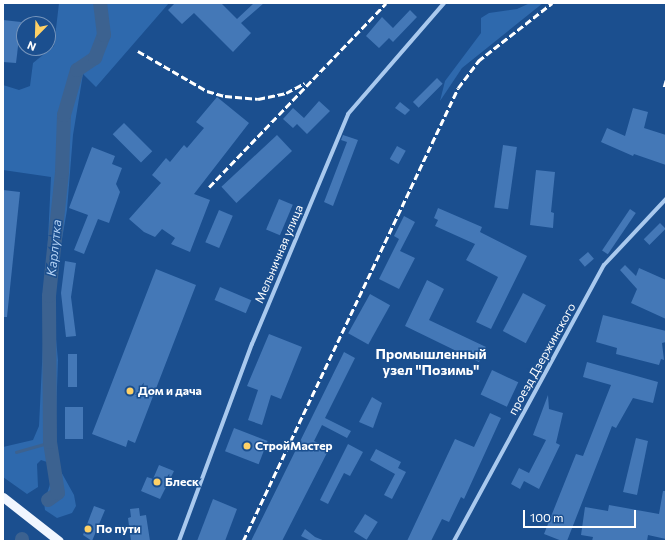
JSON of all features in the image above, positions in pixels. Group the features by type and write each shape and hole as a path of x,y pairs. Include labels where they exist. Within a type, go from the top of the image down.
{"main road":[{"path":"3,497 59,541"}],"street":[{"name":"Мельничная улица","path":"179,541 252,344 348,114 444,3"},
{"name":"проезд Дзержинского","path":"454,541 604,265 666,199"}],"shaded area":[{"path":"59,3 169,3 96,87 83,74 73,135 67,210 52,297 58,360 55,442 59,468 74,495 76,506 72,513 57,518 45,510 44,503 51,481 50,463 41,460 37,464 38,487 27,494 3,477 3,447 33,440 39,426 51,177 3,170 3,85 19,90 30,86 33,63 42,56 56,56 56,29"},
{"path":"530,3 543,3 462,68 440,101 445,81 481,33 481,18 489,13 517,9"}],"building":[{"path":"175,3 221,3 237,19 254,3 264,3 241,23 251,33 233,52 194,13 182,24 168,10"},
{"path":"410,10 417,17 393,42 389,38 379,48 366,36 382,17 393,28"},
{"path":"3,20 16,21 16,63 3,62"},
{"path":"437,78 443,84 419,108 413,102"},
{"path":"217,97 249,123 194,194 210,200 190,252 171,244 175,238 162,229 155,237 144,232 129,219 161,183 152,175 166,158 170,162 184,145 187,148 204,128 196,122"},
{"path":"319,101 330,111 307,134 297,124 293,128 283,119 293,108 304,118"},
{"path":"400,102 410,110 405,115 395,108"},
{"path":"633,108 648,112 644,128 666,135 666,165 634,154 633,156 601,142 607,128 625,136"},
{"path":"124,123 152,151 141,163 113,134"},
{"path":"277,135 292,151 236,203 221,187"},
{"path":"343,135 358,140 333,206 324,202 347,142 341,140"},
{"path":"503,145 517,147 508,209 494,207"},
{"path":"397,146 406,151 398,164 390,159"},
{"path":"92,147 115,156 112,164 122,168 116,184 120,192 109,223 98,219 84,254 74,250 88,215 69,208"},
{"path":"536,170 555,172 551,212 554,213 553,228 530,225"},
{"path":"3,190 20,192 7,317 3,317"},
{"path":"279,199 293,205 280,235 266,229"},
{"path":"438,208 482,227 480,232 527,256 491,329 476,322 498,277 466,260 475,244 435,226 438,220 434,218"},
{"path":"630,209 636,213 608,254 602,250"},
{"path":"219,210 233,216 219,248 205,242"},
{"path":"404,216 415,222 400,251 415,258 399,289 379,279 399,239 394,236"},
{"path":"660,223 666,229 649,245 644,239"},
{"path":"588,252 594,259 585,267 579,260"},
{"path":"65,261 76,263 71,297 76,336 66,337 61,293"},
{"path":"625,265 636,276 639,268 666,280 666,319 631,303 637,289 620,270"},
{"path":"156,269 196,285 135,443 128,440 126,447 92,434"},
{"path":"427,280 444,289 429,320 486,347 479,362 405,326"},
{"path":"220,287 251,300 246,313 215,300"},
{"path":"523,293 546,305 526,343 503,331"},
{"path":"370,294 390,305 368,345 348,333"},
{"path":"603,315 666,331 666,342 662,343 664,360 661,359 659,365 616,354 617,348 596,342"},
{"path":"269,334 302,347 281,399 271,395 262,425 248,420 258,390 247,386"},
{"path":"344,352 355,358 325,418 351,431 347,438 322,425 314,441 329,449 282,541 251,541"},
{"path":"68,354 77,354 77,387 68,387"},
{"path":"587,362 658,382 653,403 633,398 616,428 612,426 567,541 562,541 544,534 576,454 583,456 611,385 583,377"},
{"path":"492,370 518,382 507,407 481,394"},
{"path":"548,395 549,409 563,413 556,443 560,445 539,489 524,481 520,489 511,484 519,468 529,473 546,440 533,435"},
{"path":"372,397 382,403 373,428 359,422"},
{"path":"65,407 83,407 83,439 65,439"},
{"path":"490,413 501,418 464,499 461,497 449,522 442,519 431,541 407,541 455,439 474,447"},
{"name":"СтройМастер","path":"234,428 268,441 259,464 225,451"},
{"path":"636,438 648,441 637,495 623,492"},
{"path":"348,444 363,452 350,476 344,473 328,504 320,500"},
{"path":"376,449 401,462 398,468 406,472 392,499 384,495 395,474 370,460"},
{"name":"Блеск","path":"159,465 174,471 160,499 141,491 147,477 153,479"},
{"path":"663,491 666,491 666,539 648,535 647,541 592,541 593,537 581,535 585,507 608,511 609,505 659,514"},
{"path":"213,499 237,509 225,541 197,541"},
{"path":"94,506 105,510 92,541 83,535"},
{"path":"139,508 140,516 146,515 150,541 131,541 128,518 131,517 130,509"},
{"path":"365,514 378,522 367,540 354,532"},
{"path":"305,529 315,537 325,541 311,541 301,536"}],"waterway":[{"name":"Карлутка","path":"48,500 58,493 50,442 49,296 62,172 64,115 77,70 95,58 104,35 100,3"},
{"path":"16,452 50,442"}],"railway":[{"path":"209,187 386,3"},
{"path":"243,541 458,88 478,61 552,3"},
{"path":"138,51 207,91 225,96 258,99 286,93 305,83"},
{"path":"664,87 666,80"}],"place":[{"name":"Дом и дача","path":"130,391"},
{"name":"СтройМастер","path":"247,446"},
{"name":"Блеск","path":"157,482"},
{"name":"По пути","path":"88,529"}],"district":[{"name":"Промышленный узел \"Позимь\"","path":"431,362"}]}
